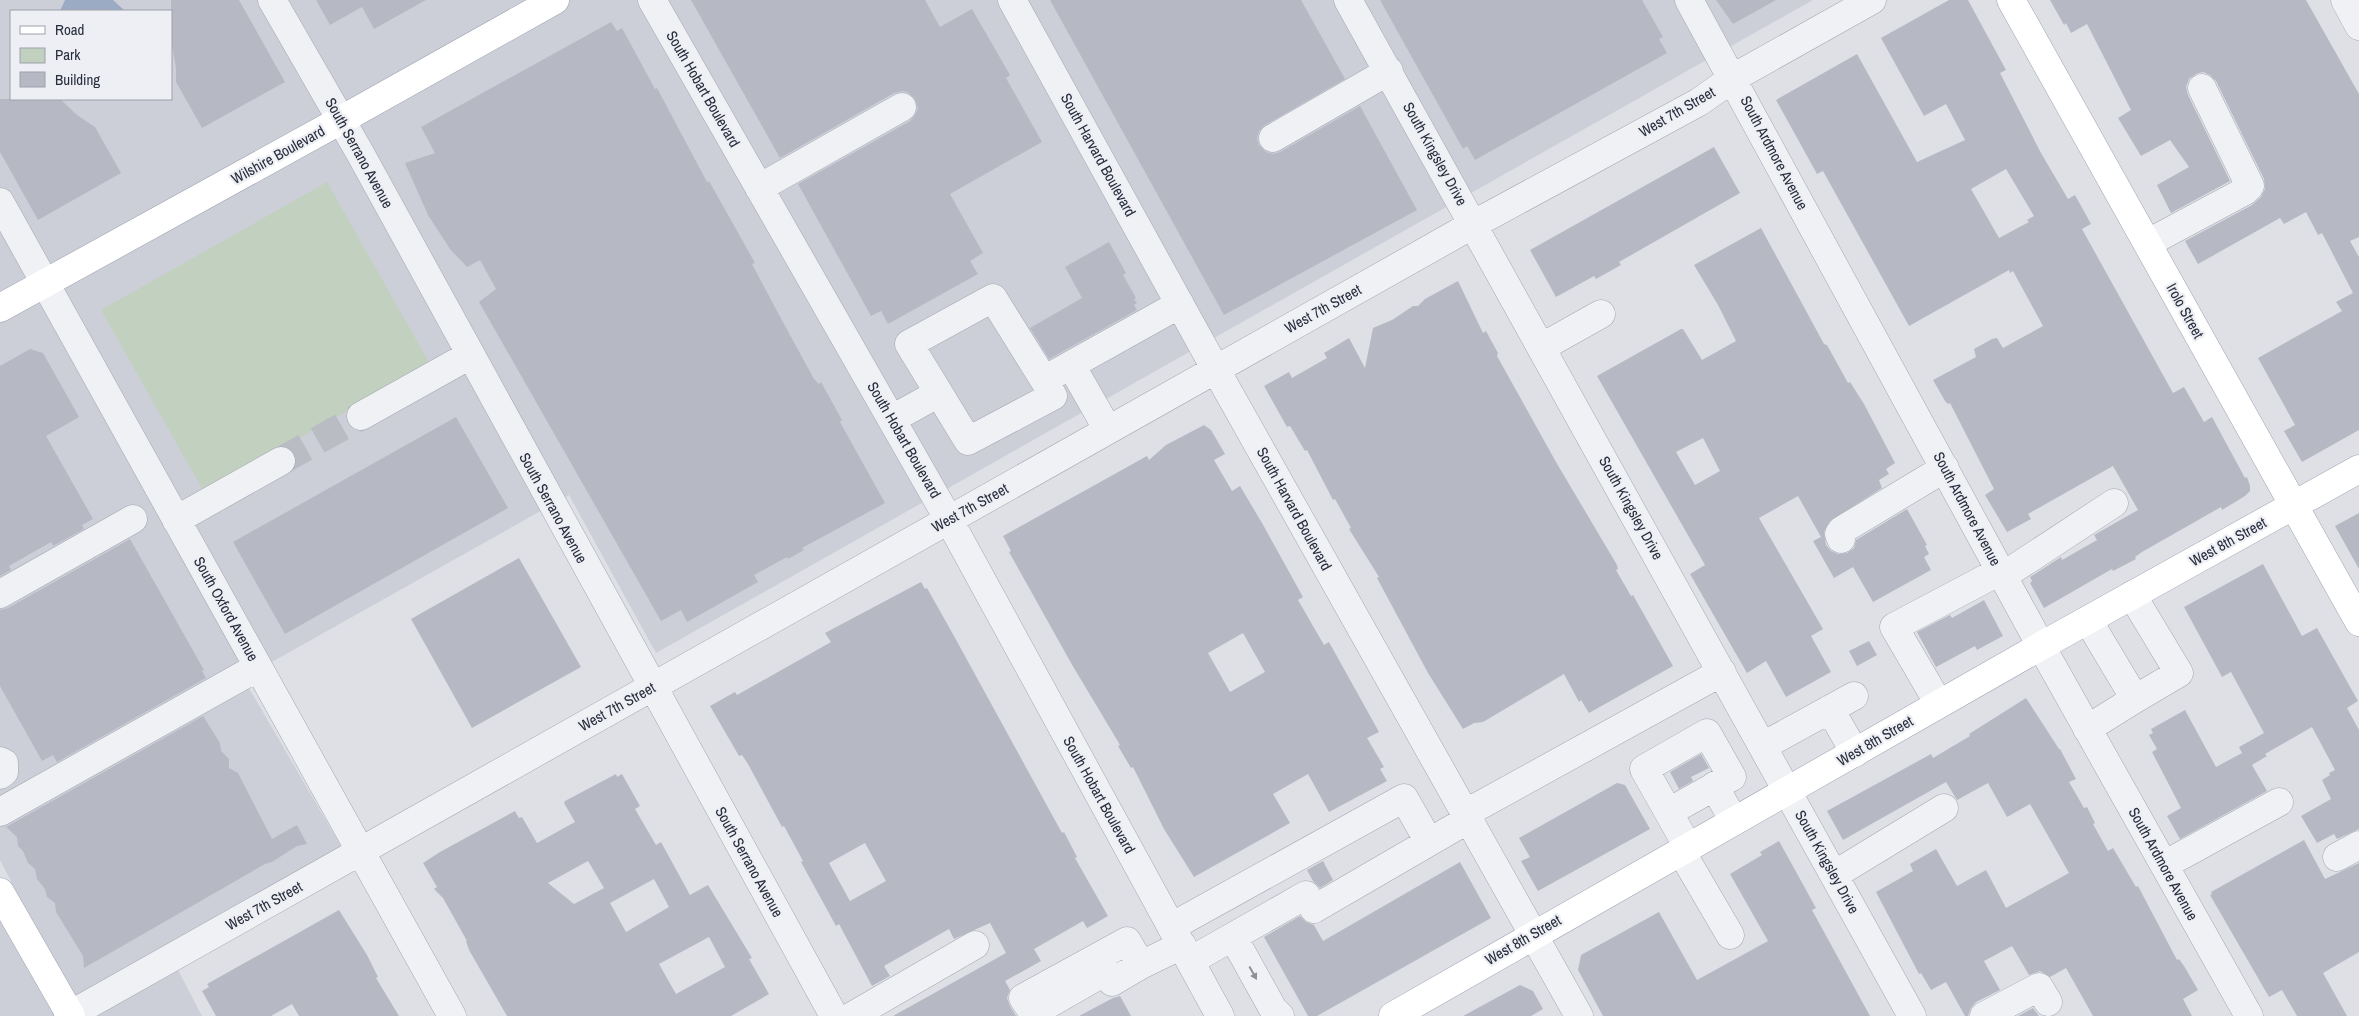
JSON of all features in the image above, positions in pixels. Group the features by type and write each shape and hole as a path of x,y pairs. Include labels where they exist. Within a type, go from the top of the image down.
{"main road":[{"name":"Wilshire Boulevard","path":"0,308 555,0"},
{"name":"Irolo Street","path":"2011,0 2294,505 2352,596 2359,622"},
{"name":"West 8th Street","path":"1393,1016 2041,646 2359,469"},
{"path":"0,892 70,1016"}],"street":[{"name":"South Serrano Avenue","path":"272,0 341,120 834,1016"},
{"name":"South Hobart Boulevard","path":"652,0 949,520 1220,1016"},
{"name":"South Kingsley Drive","path":"1348,0 1912,1016"},
{"name":"South Ardmore Avenue","path":"1689,0 2041,646 2249,1016"},
{"name":"West 7th Street","path":"70,1016 1474,224 1699,102 1733,78 1872,0"},
{"path":"2345,0 2359,26"},
{"name":"South Harvard Boulevard","path":"1015,1 1216,370 1579,1016"},
{"path":"1273,138 1389,71"},
{"path":"2148,244 2245,191 2250,186 2202,88"},
{"path":"760,188 902,107"},
{"name":"South Oxford Avenue","path":"0,202 452,1016"},
{"path":"993,298 1044,380 1053,396 968,441 909,344 993,298"},
{"path":"1044,380 1180,304"},
{"path":"1542,347 1601,314"},
{"path":"361,416 470,355"},
{"path":"1071,365 1108,430"},
{"path":"892,419 939,393"},
{"path":"176,520 282,461"},
{"path":"1842,539 1839,534 1842,530 1944,468"},
{"path":"1939,704 1894,627 2001,573 2114,503"},
{"path":"0,594 132,519"},
{"path":"2087,729 2179,673 2132,595"},
{"path":"2088,620 2135,699"},
{"path":"0,812 258,666"},
{"path":"1181,944 1233,937 1306,895 1314,909 1429,842 1468,816 1722,672"},
{"path":"1730,936 1684,849 1695,790 1762,744 1854,696"},
{"path":"1830,709 1855,752"},
{"path":"1695,790 1734,821"},
{"path":"1140,966 1181,944 1404,798 1429,842"},
{"path":"2164,865 2280,802"},
{"path":"1834,875 1944,808"},
{"path":"1233,937 1273,1009 1280,1016"},
{"path":"852,1016 975,945"},
{"path":"1984,1016 2039,987 2048,1002"}],"shaded area":[{"path":"0,0 1813,0 656,653 569,495 279,658 0,808"},
{"path":"246,683 342,848 167,949 202,1016 0,1016 0,888 11,881 0,860 0,819"}],"green space":[{"path":"327,182 430,364 204,492 101,310"}],"water":[{"path":"65,0 113,0 124,10 60,10"}],"building":[{"path":"171,0 239,0 285,82 202,128 176,82"},
{"path":"316,0 426,0 374,29 362,7 330,25"},
{"path":"691,0 925,0 940,27 972,9 1010,75 1006,78 1042,142 950,194 983,253 970,261 978,274 888,324 881,311 871,316 798,184 910,121 918,108 915,99 909,93 903,91 894,93 780,158"},
{"path":"1050,0 1301,0 1345,79 1265,125 1259,131 1257,138 1259,145 1266,152 1273,154 1280,152 1360,106 1417,210 1224,315"},
{"path":"1380,0 1642,0 1663,37 1659,39 1667,53 1475,160 1467,146 1463,149"},
{"path":"1716,0 1776,0 1733,24"},
{"path":"1949,0 1968,0 2006,70 2000,73 2041,153 2068,199 2075,195 2091,224 2082,229 2173,393 2184,387 2204,422 2212,417 2245,478 2247,477 2250,486 2250,491 2245,496 2222,510 2221,507 2142,552 2135,557 2136,559 2113,571 2112,569 2044,608 2030,583 2032,581 2030,577 2061,557 2062,560 2097,540 2094,535 2138,510 2113,466 2028,514 2031,519 2007,532 1985,495 1994,489 1950,403 1948,404 1945,401 1933,380 1976,357 1974,349 1992,339 1997,338 2003,348 2043,326 2013,271 2010,273 2009,270 1909,326 1823,171 1817,174 1776,100 1857,54 1917,162 1965,140 1946,104 1924,116 1881,38","holes":["2006,169 2034,216 2027,220 2029,222 1999,238 1971,189"]},
{"path":"2050,0 2306,0 2359,94 2359,237 2350,241 2359,257 2359,430 2302,462 2284,431 2295,425 2258,358 2342,311 2336,302 2353,293 2322,233 2318,235 2306,212 2284,224 2280,218 2198,264 2185,241 2252,205 2261,197 2265,189 2264,179 2216,81 2210,75 2203,72 2189,79 2186,87 2188,95 2230,181 2171,213 2157,185 2189,167 2170,140 2141,156 2118,118 2131,110 2087,24 2071,33 2066,23 2064,25"},
{"path":"611,22 617,31 622,28 655,89 657,88 707,182 709,181 755,263 752,264 814,379 819,384 821,382 842,420 840,422 885,503 802,548 804,550 788,559 787,557 754,575 758,582 687,622 681,610 661,621 479,302 496,289 480,260 467,267 450,249 428,215 405,163 435,153 421,127"},
{"path":"0,99 61,100 77,115 95,127 121,173 38,220 0,152"},
{"path":"1714,147 1740,193 1619,262 1621,265 1596,279 1594,276 1556,297 1530,250"},
{"path":"1761,228 1824,344 1827,345 1848,383 1850,382 1864,404 1895,463 1886,469 1889,474 1879,480 1882,488 1830,521 1824,532 1826,545 1831,551 1838,554 1847,553 1854,548 1856,540 1907,509 1927,545 1925,546 1929,554 1924,557 1931,570 1873,602 1853,567 1834,578 1813,541 1821,537 1798,496 1759,518 1823,629 1811,636 1831,672 1786,697 1766,661 1747,673 1690,574 1705,565 1597,376 1681,329 1683,329 1702,360 1736,341 1718,305 1694,265","holes":["1703,438 1720,471 1695,485 1676,452"]},
{"path":"1109,242 1126,273 1123,275 1136,298 1134,299 1137,303 1134,305 1137,310 1049,359 1030,328 1082,298 1065,267"},
{"path":"1458,281 1483,333 1486,331 1498,353 1497,356 1556,462 1617,565 1618,569 1616,570 1631,596 1633,595 1673,666 1589,713 1581,700 1579,702 1564,674 1483,722 1474,723 1463,729 1428,673 1377,578 1379,577 1349,529 1351,528 1335,499 1333,500 1307,450 1305,451 1290,426 1287,427 1264,386 1289,372 1292,378 1327,358 1324,353 1349,338 1365,368 1373,328 1392,320 1413,306 1418,306 1425,299"},
{"path":"30,349 43,353 79,417 46,436 93,519 82,525 84,529 53,546 51,542 9,566 11,570 0,576 0,366"},
{"path":"456,417 508,508 285,634 233,542"},
{"path":"1204,425 1211,430 1225,454 1214,460 1232,491 1240,486 1303,597 1298,600 1324,645 1329,642 1379,732 1367,738 1384,767 1380,769 1387,781 1329,812 1308,774 1273,794 1290,823 1194,877 1164,829 1133,767 1131,768 1118,746 1120,745 1071,663 1009,552 1011,551 1003,536 1147,456 1149,460 1166,445","holes":["1243,633 1265,672 1230,692 1208,653"]},
{"path":"2359,513 2359,569 2335,526"},
{"path":"130,539 204,670 202,671 206,678 57,762 53,755 42,761 0,686 0,610 8,608"},
{"path":"519,558 581,667 472,728 411,619"},
{"path":"2263,564 2302,636 2317,628 2358,701 2347,708 2359,730 2359,829 2337,839 2334,834 2317,843 2301,816 2331,799 2322,780 2335,770 2312,727 2265,754 2267,756 2252,765 2267,791 2180,839 2167,816 2181,808 2152,752 2157,749 2149,735 2153,733 2151,729 2185,710 2216,767 2242,753 2239,747 2264,733 2231,672 2222,677 2184,607"},
{"path":"921,582 925,589 927,588 1062,833 1064,832 1077,857 1075,858 1108,916 1087,928 1083,921 1034,949 1041,961 1005,981 1010,990 1007,998 1016,1016 893,1016 1006,953 990,923 954,939 949,929 884,966 890,976 872,986 839,924 836,926 801,862 803,861 784,826 782,827 748,764 742,755 739,756 710,706 735,692 737,695 831,642 825,633","holes":["865,843 886,881 850,901 829,863"]},
{"path":"1984,600 2003,636 1977,650 1975,646 1936,667 1917,632 1950,615 1952,618"},
{"path":"1869,641 1877,655 1857,666 1849,651"},
{"path":"2026,698 2060,749 2076,779 2069,782 2084,808 2087,807 2095,823 2093,824 2108,851 2113,848 2136,887 2138,886 2177,960 2179,959 2184,966 2198,990 2183,999 2192,1016 2093,1016 2066,968 2050,977 2040,971 2029,975 2012,946 1984,961 2000,990 1976,1002 1968,1016 1965,1016 1946,982 1931,990 1921,973 1919,974 1876,892 1913,871 1910,864 1936,849 1957,886 1986,870 2006,908 2069,873 2030,804 2007,817 1988,783 1957,800 1946,782 1843,840 1827,811 1931,754 1933,758 1970,736 1969,734"},
{"path":"203,716 220,743 221,751 229,759 229,768 238,773 272,839 297,825 307,844 297,846 84,968 83,956 56,912 55,903 47,897 45,889 37,879 35,869 28,863 23,851 18,846 17,837 6,827"},
{"path":"1701,754 1709,768 1691,777 1693,781 1679,789 1670,772"},
{"path":"616,774 617,777 622,774 640,806 635,809 656,845 661,842 690,895 708,885 752,958 749,959 769,994 731,1016 507,1016 469,950 467,941 443,898 434,889 437,887 423,863 515,811 519,818 522,817 537,843 575,822 564,803","holes":["588,861 604,888 574,904 548,883","654,879 669,907 626,932 610,903","709,937 725,967 676,994 659,964"]},
{"path":"1617,783 1625,785 1650,829 1538,891 1521,861 1530,857 1519,838"},
{"path":"2304,840 2325,879 2359,863 2359,952 2323,973 2347,1016 2297,1016 2282,990 2269,997 2210,895 2212,894 2211,892"},
{"path":"1779,841 1816,908 1812,910 1870,1016 1603,1016 1578,970 1581,955 1659,912 1697,980 1768,941 1730,874 1762,855 1760,852"},
{"path":"1323,861 1333,880 1320,888 1313,881 1307,870"},
{"path":"1460,862 1491,918 1317,1016 1308,1016 1264,937 1300,916 1306,922 1314,925 1323,941"},
{"path":"339,910 367,955 378,977 376,978 399,1016 299,1016 292,1004 271,1016 216,1016 202,991 209,987 207,984"},
{"path":"1520,985 1533,991 1543,1009 1531,1016 1463,1016"},
{"path":"1120,996 1131,1016 1079,1016 1113,998"},
{"path":"2033,1008 2039,1016 2018,1016"}],"tunnel":[{"path":"281,461 361,416"}]}
